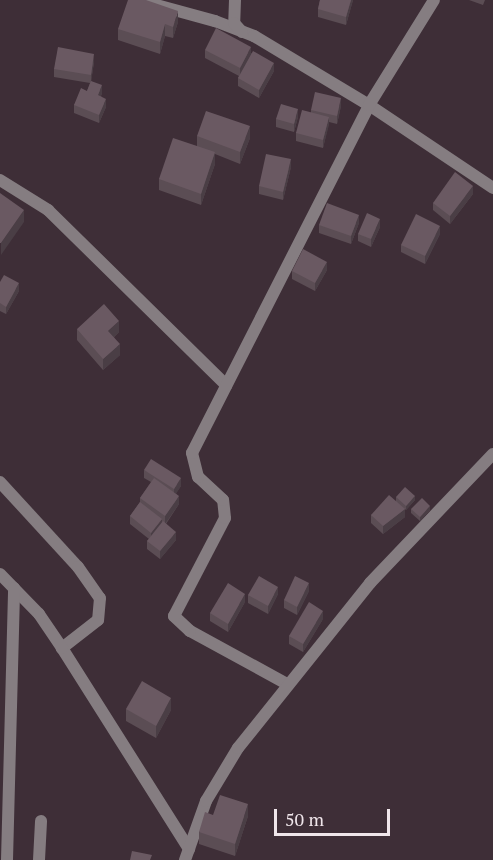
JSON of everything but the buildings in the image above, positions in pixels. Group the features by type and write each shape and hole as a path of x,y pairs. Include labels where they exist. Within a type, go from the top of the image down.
{"street":[{"path":"138,0 147,0 242,32 369,105 493,188"},
{"path":"234,0 234,23 242,32"},
{"path":"287,684 190,631 174,616 225,518 223,500 198,477 191,460 194,447 369,105 434,0"},
{"path":"0,180 48,210 226,385"},
{"path":"187,855 211,792 238,748 370,583 493,454"},
{"path":"0,482 78,567 100,598 98,620 62,648"},
{"path":"0,574 39,614 62,648 187,855"},
{"path":"7,860 5,742 14,588"},
{"path":"39,860 41,821"}]}
